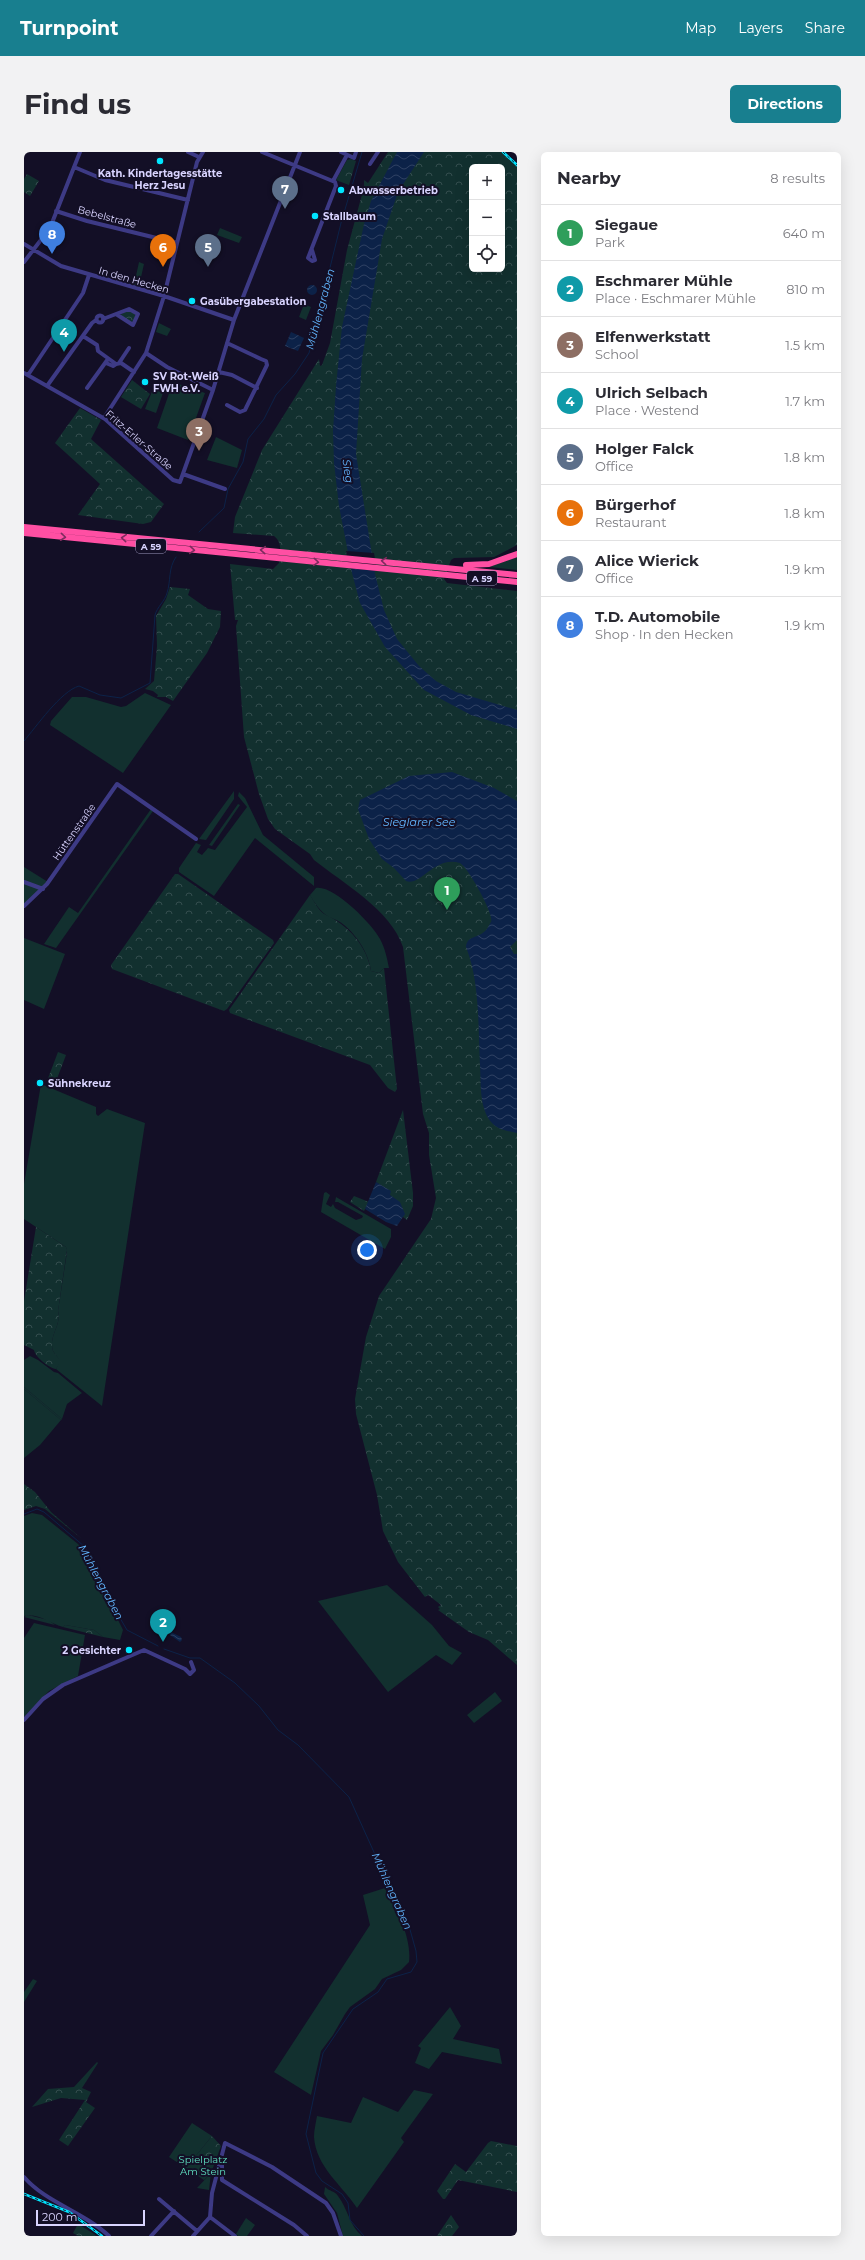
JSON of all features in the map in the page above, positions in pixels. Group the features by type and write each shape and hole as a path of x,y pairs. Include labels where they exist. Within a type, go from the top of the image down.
{"highway":[{"name":"A 59","path":"24,527 422,564 517,582"},
{"name":"A 59","path":"24,533 278,558 448,568 517,575"},
{"path":"448,568 489,564 517,554"}],"street":[{"path":"24,262 50,228 80,152"},
{"path":"188,152 199,157"},
{"path":"104,418 146,353 164,296 199,157 203,152"},
{"path":"262,152 334,182"},
{"path":"225,489 183,474 213,390 234,320 300,152"},
{"path":"341,152 354,158 356,152"},
{"path":"370,164 378,152"},
{"path":"312,250 334,182 347,156"},
{"path":"74,167 105,180 188,200"},
{"name":"Bebelstraße","path":"56,211 79,219 177,243"},
{"name":"In den Hecken","path":"24,244 57,265 164,296 234,320"},
{"path":"28,376 83,293 89,275"},
{"path":"47,386 92,323 96,320 100,323 103,319 128,309 138,314 134,324 131,325 116,314"},
{"path":"83,336 97,345 98,351 108,359 134,372"},
{"path":"227,343 238,346 266,362 257,388 244,411 240,412 227,405"},
{"path":"106,363 113,366 118,363 129,348"},
{"path":"146,353 167,367 213,390"},
{"path":"87,388 108,359"},
{"path":"218,372 232,375 257,388"},
{"name":"Fritz-Erler-Straße","path":"24,373 104,418 173,480 180,482 183,474"},
{"name":"Hüttenstraße","path":"24,906 43,889 117,784 196,839"},
{"path":"24,882 43,889"},
{"path":"24,1720 43,1699 63,1685 144,1650 185,1669"},
{"path":"193,2236 210,2217 212,2193 225,2143 272,2167 326,2203 333,2213 341,2236"},
{"path":"221,2156 222,2180 305,2235"},
{"path":"24,2177 44,2193 86,2217 109,2236"},
{"path":"159,2199 197,2231"},
{"path":"151,2236 174,2211"},
{"path":"210,2217 234,2236"}],"green space":[{"path":"388,152 504,152 517,164 517,545 494,557 454,558 451,560 444,579 447,583 517,591 517,1665 488,1640 469,1632 438,1610 440,1609 438,1607 441,1605 428,1595 425,1597 398,1562 383,1531 377,1495 356,1414 355,1399 366,1337 379,1296 431,1219 436,1198 429,1155 429,1133 423,1114 403,947 397,934 377,909 365,898 314,860 310,854 275,829 268,819 259,794 244,737 236,626 238,620 235,620 230,564 273,569 279,563 280,545 274,536 233,533 235,517 262,450 319,359 320,366 322,365 330,343 347,250 364,187 364,180 368,183"},
{"path":"351,159 356,161 349,185 336,180 347,160"},
{"path":"27,174 39,181 30,196 24,192 24,179"},
{"path":"220,228 242,237 239,243 217,235"},
{"path":"139,262 144,264 139,286 134,285"},
{"path":"304,304 311,307 306,320 299,317"},
{"path":"128,310 136,315 134,321 131,323 120,315"},
{"path":"159,323 171,329 167,336 156,332"},
{"path":"132,380 150,394 141,409 121,397"},
{"path":"173,382 205,393 188,440 157,428"},
{"path":"153,389 163,393 156,413 145,409"},
{"path":"80,408 101,420 91,439 164,504 151,522 143,524 78,515 100,484 55,443"},
{"path":"111,413 121,420 116,426 110,420"},
{"path":"216,437 242,450 237,468 207,460"},
{"path":"517,557 517,570 489,567"},
{"path":"170,587 190,589 188,595 208,609 221,611 220,627 207,653 173,701 166,697 157,697 158,695 153,691 145,689 154,681 157,646 156,616 166,599"},
{"path":"145,693 171,705 123,773 50,725 51,721 72,697 86,697 121,707 126,706"},
{"path":"234,791 234,799 206,840 199,839"},
{"path":"239,792 245,798 263,835 314,877 314,886 255,838 214,896 179,872 179,868 196,843 201,845 197,852 202,855 208,848 215,850 247,807 238,796"},
{"path":"238,804 240,805 212,846 209,845"},
{"path":"151,809 153,811 56,948 44,944 69,907 78,913"},
{"path":"24,867 48,882 24,905"},
{"path":"175,874 178,874 273,940 274,943 227,1009 224,1011 112,969 111,965"},
{"path":"316,888 324,889 342,899 361,915 376,932 382,942 389,968 384,968 379,973 371,971 370,964 364,950 356,937 346,926 323,913 315,903 310,895"},
{"path":"310,895 323,914 342,924 355,937 365,953 371,971 379,973 384,968 397,1089 395,1092 388,1088 370,1065 230,1013 229,1010"},
{"path":"24,938 65,954 44,1009 24,1000"},
{"path":"58,1052 66,1055 55,1084 47,1081"},
{"path":"41,1084 96,1107 96,1114 98,1116 107,1109 145,1123 102,1406 56,1369 60,1361 53,1351 52,1340 59,1316 58,1311 67,1252 66,1247 24,1219 24,1184"},
{"path":"403,1110 413,1193 413,1206 407,1220 403,1217 390,1195 390,1191 376,1182"},
{"path":"326,1192 330,1195 326,1204 331,1207 333,1204 335,1208 356,1220 362,1218 363,1216 338,1202 335,1202 336,1197 391,1229 391,1237 385,1249 321,1212 324,1193"},
{"path":"354,1196 369,1202 364,1211 350,1202"},
{"path":"36,1227 66,1247 67,1250 58,1311 59,1316 52,1340 53,1351 61,1361 56,1369 40,1359 34,1350 24,1345 24,1301"},
{"path":"30,1356 54,1372 58,1373 82,1393 67,1404 62,1419 24,1387 24,1360"},
{"path":"24,1387 62,1419 61,1420 24,1389"},
{"path":"24,1389 61,1420 40,1445 24,1458"},
{"path":"24,1484 35,1492 51,1512 82,1539 45,1509 36,1506 24,1510"},
{"path":"32,1513 42,1515 78,1544 84,1551 123,1630 120,1640 103,1637 94,1630 65,1625 63,1627 58,1626 39,1617 29,1615 24,1616 24,1516"},
{"path":"387,1585 432,1625 449,1646 462,1653 452,1665 436,1655 388,1692 318,1601"},
{"path":"28,1615 48,1620 55,1625 24,1617"},
{"path":"34,1623 85,1635 78,1676 49,1691 24,1717 24,1638"},
{"path":"65,1625 94,1630 103,1637 63,1627"},
{"path":"495,1692 502,1701 474,1723 467,1715"},
{"path":"385,1888 406,1933 409,1962 401,1970 382,1979 375,1989 350,2007 333,2035 321,2051 311,2095 274,2072 370,1925 363,1895"},
{"path":"33,1979 37,1981 24,2002 24,1992"},
{"path":"450,2007 461,2026 453,2039 499,2049 502,2064 442,2052 429,2069 415,2063 421,2048 418,2046"},
{"path":"97,2062 98,2063 82,2088 91,2092 86,2102 95,2108 68,2146 59,2140 85,2100 61,2098 32,2107 48,2089 74,2087"},
{"path":"414,2090 433,2094 401,2138 404,2142 357,2208 319,2158 314,2137 317,2116 351,2123 363,2097 398,2112"},
{"path":"192,2123 212,2136 186,2168 169,2157"},
{"name":"Spielplatz Am Stein","path":"212,2136 221,2146 211,2173 204,2180 186,2168"},
{"path":"491,2141 517,2146 517,2192 458,2180 445,2199 443,2199 437,2191 455,2164 466,2172"},
{"path":"211,2173 209,2190 197,2188"},
{"path":"325,2187 338,2196 354,2227 362,2236 343,2236 337,2213 324,2194"},
{"path":"451,2215 459,2227 452,2236 437,2236"},
{"path":"246,2218 255,2225 247,2236 238,2236 236,2234"},
{"path":"78,2224 96,2236 78,2236 73,2233"}],"water":[{"name":"Sieg","path":"397,152 424,152 398,192 382,239 362,359 356,454 375,574 384,610 397,639 419,666 436,681 456,692 517,710 517,729 471,715 424,690 385,647 360,603 352,573 339,506 334,463 333,431 342,327 364,224 371,201"},
{"path":"312,285 317,290 312,295 307,290"},
{"path":"291,332 304,338 298,351 285,346"},
{"name":"Sieglarer See","path":"452,772 494,788 517,801 517,940 510,947 514,954 517,954 517,1133 500,1129 492,1123 485,1111 482,1096 476,989 471,961 466,947 470,939 485,931 491,922 489,911 485,902 469,873 460,863 443,863 417,880 411,882 406,881 394,868 382,859 369,839 358,809 360,800 409,776"},
{"path":"376,1182 391,1191 390,1195 400,1202 405,1214 397,1226 386,1222 365,1209"},
{"path":"171,1632 181,1637 182,1640 180,1642 170,1635"}],"pier":[{"path":"346,551 374,553 377,571 349,568"}],"waterway":[{"name":"Mühlengraben","path":"199,532 224,508 228,489 243,462 248,439 264,419 276,395 295,374 309,353 341,223 362,152"},
{"name":"Mühlengraben","path":"24,741 57,702 72,689 79,686 100,695 121,698 150,683 155,615 157,609 166,596 173,561 176,557"},
{"name":"Mühlengraben","path":"24,1514 37,1509 44,1512 85,1547 113,1606 127,1630 158,1646"},
{"name":"Mühlengraben","path":"164,1649 190,1658 200,1658 235,1683 259,1706 278,1730 298,1745 349,1797 392,1892 407,1919 416,1951 417,1962 411,1972 387,1979 378,1992 353,2009 323,2053 306,2134 316,2173 322,2181 342,2194 348,2203 350,2220 364,2236"}],"railway":[{"path":"503,152 517,165"},
{"path":"24,2194 69,2212 102,2236"}],"place":[{"name":"Kath. Kindertagesstätte Herz Jesu","path":"160,161"},
{"name":"Abwasserbetrieb","path":"341,190"},
{"name":"Alice Wierick","path":"285,209"},
{"name":"Stallbaum","path":"315,216"},
{"name":"T.D. Automobile","path":"52,254"},
{"name":"Bürgerhof","path":"163,267"},
{"name":"Holger Falck","path":"208,267"},
{"name":"Gasübergabestation","path":"192,301"},
{"name":"Ulrich Selbach","path":"64,352"},
{"name":"SV Rot-Weiß FWH e.V.","path":"145,382"},
{"name":"Elfenwerkstatt","path":"199,451"},
{"name":"Siegaue","path":"447,910"},
{"name":"Sühnekreuz","path":"40,1083"},
{"name":"Eschmarer Mühle","path":"163,1642"},
{"name":"2 Gesichter","path":"129,1650"}]}
